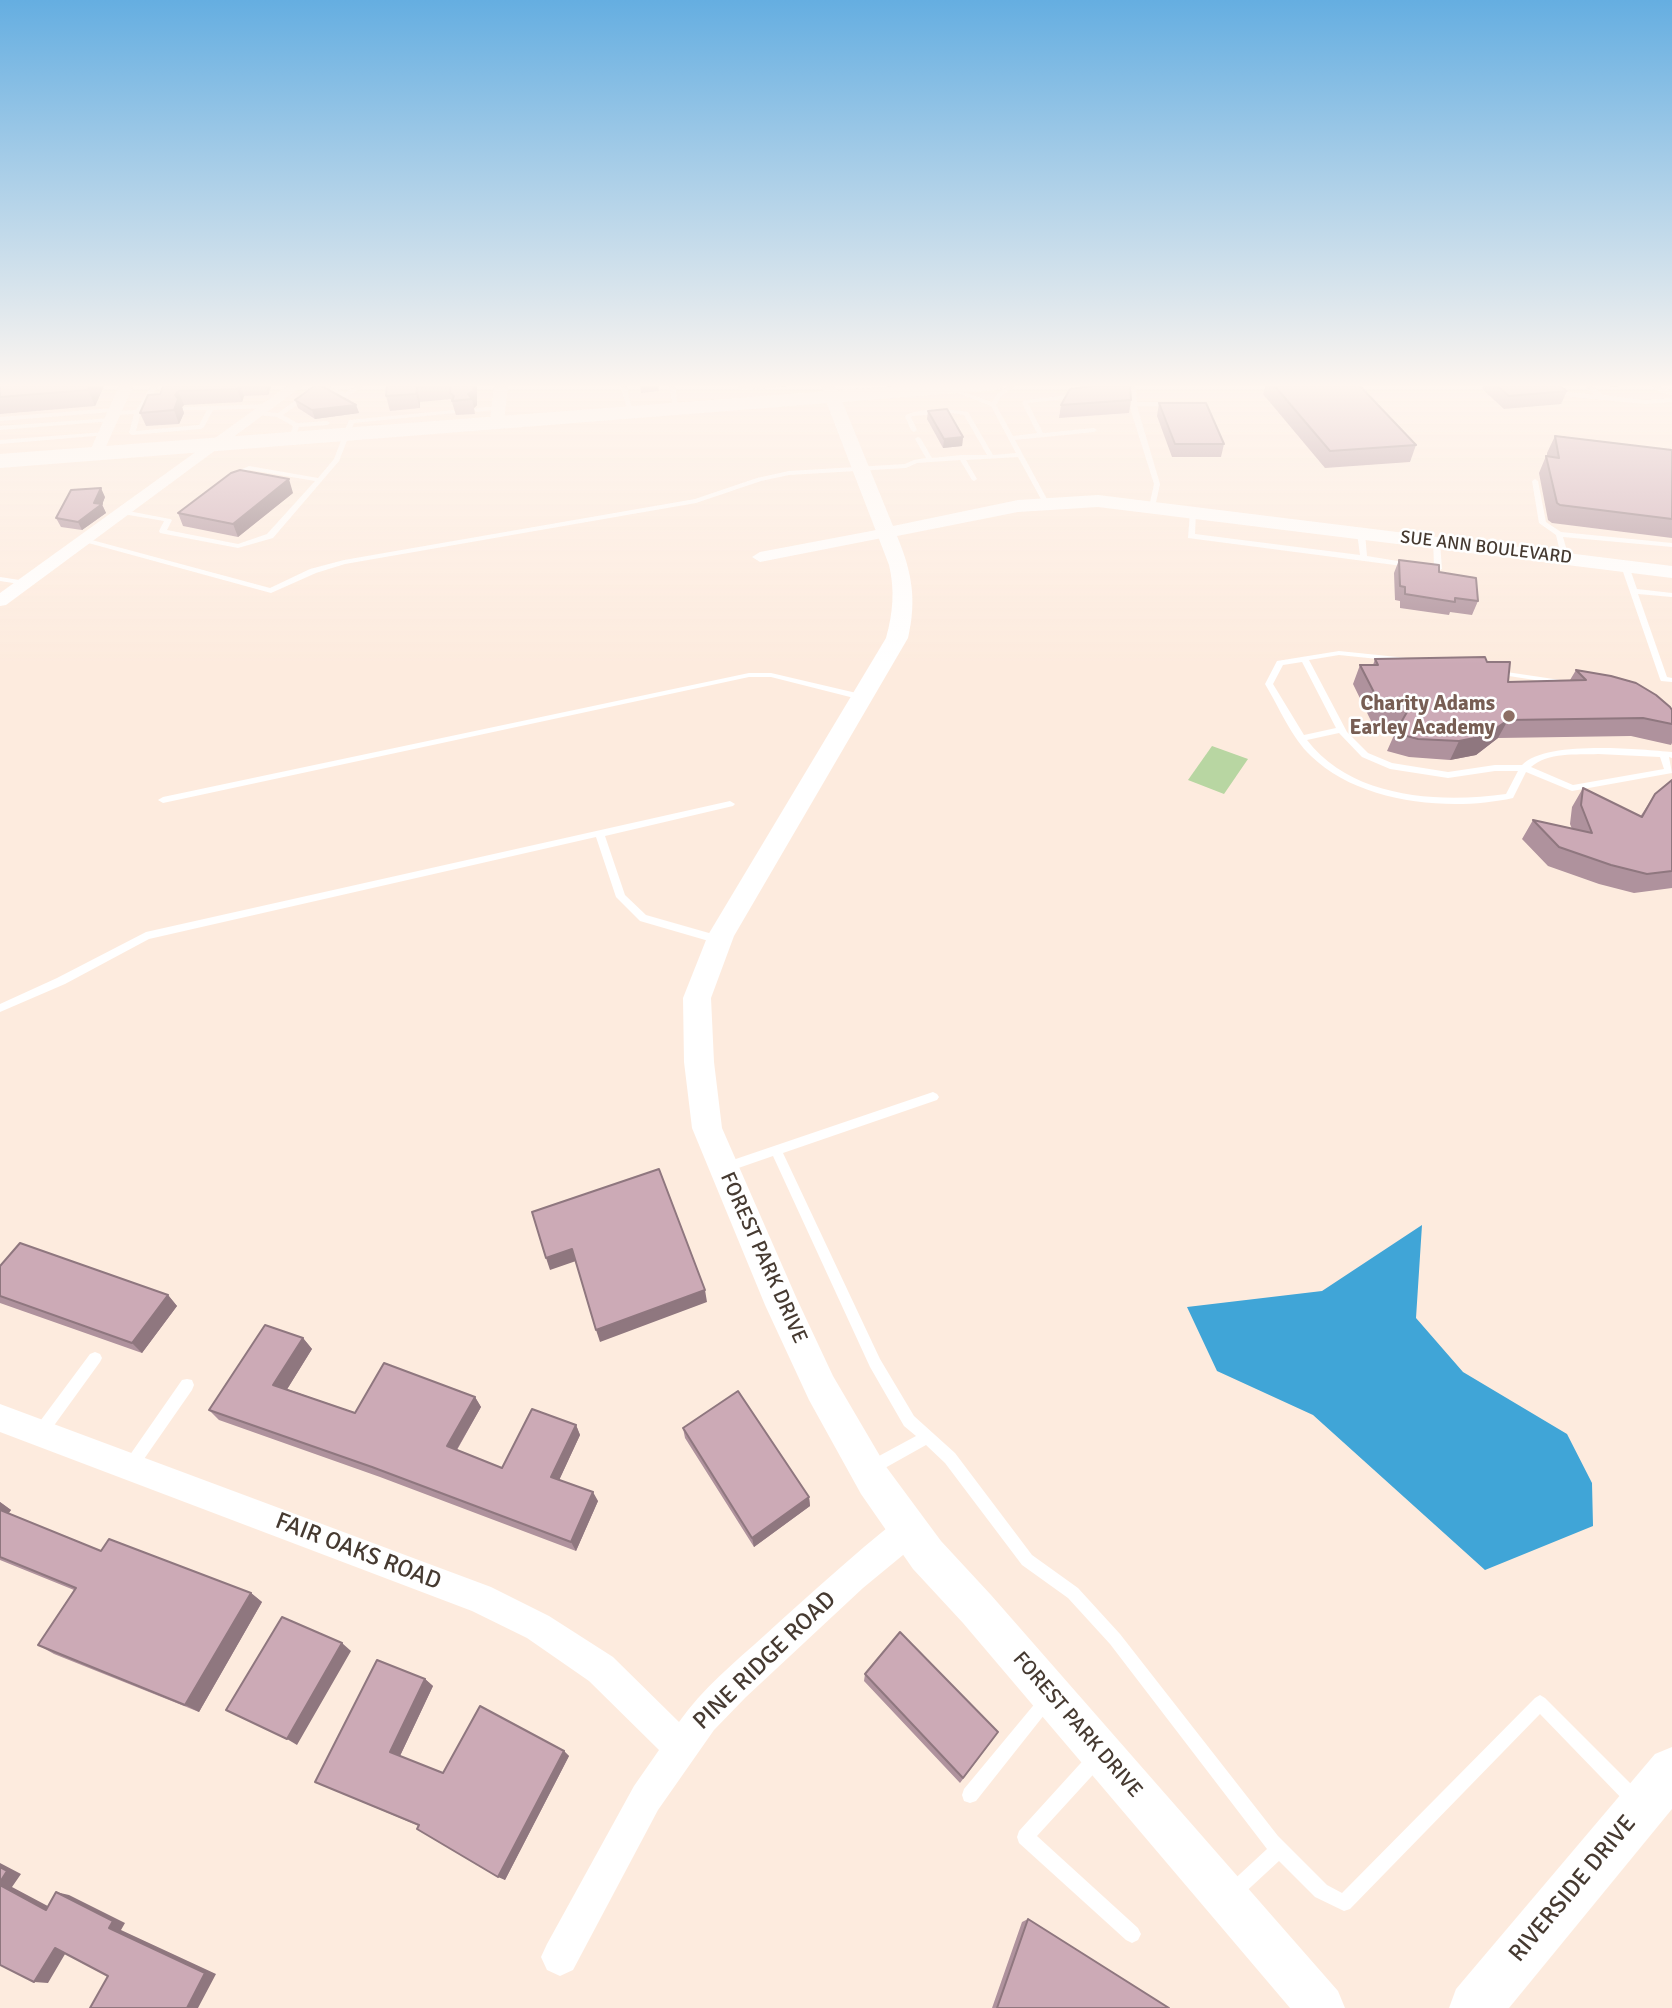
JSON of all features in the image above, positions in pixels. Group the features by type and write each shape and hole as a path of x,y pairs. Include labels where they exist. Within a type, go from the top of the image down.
{"main road":[{"name":"RIVERSIDE DRIVE","path":"1475,2008 1657,1789"}],"street":[{"path":"0,601 169,478"},
{"name":"FOREST PARK DRIVE","path":"865,478 887,533 905,589 903,615 897,638 719,940 697,998 699,1062 707,1128 782,1305 821,1388 867,1470 927,1555 1321,2008"},
{"name":"SUE ANN BOULEVARD","path":"760,557 887,533 976,512 1045,501 1098,501 1672,572"},
{"name":"FAIR OAKS ROAD","path":"0,1418 480,1598 538,1627 601,1669 680,1747"},
{"name":"PINE RIDGE ROAD","path":"559,1957 646,1798 680,1747 734,1685 852,1577 909,1530"}],"lane":[{"path":"306,478 319,480"},
{"path":"179,512 168,520 163,531 238,546 270,536 321,478"},
{"path":"85,541 271,591 313,571 344,562 696,501 765,478"},
{"path":"1033,478 1045,501"},
{"path":"1152,507 1157,484 1155,478"},
{"path":"1535,481 1543,523 1559,534 1672,545"},
{"path":"123,512 168,520"},
{"path":"1193,512 1191,536 1438,569 1436,542"},
{"path":"1361,533 1364,558"},
{"path":"1559,534 1565,558"},
{"path":"1625,566 1664,679 1672,680"},
{"path":"0,579 26,583"},
{"path":"1633,591 1672,595"},
{"path":"1304,658 1341,730 1365,755 1390,766 1448,775 1495,768 1526,768 1573,788 1669,771 1667,754 1552,754 1530,761 1526,768 1510,796 1482,801 1423,800 1359,783 1315,755 1269,684 1280,663 1304,658 1319,655 1339,653 1414,661"},
{"path":"1486,671 1573,684"},
{"path":"163,800 749,674 771,675 862,697"},
{"path":"1304,738 1341,730"},
{"path":"0,1008 61,982 146,936 730,804"},
{"path":"599,834 621,897 643,918 719,940"},
{"path":"724,1168 933,1097"},
{"path":"776,1151 875,1363 909,1421 950,1458 1027,1560 1073,1593 1115,1639 1279,1849 1321,1891 1344,1903 1540,1703 1657,1789"},
{"path":"40,1433 95,1358"},
{"path":"130,1467 187,1385"},
{"path":"867,1470 927,1437"},
{"path":"970,1795 1051,1695"},
{"path":"1101,1753 1025,1837 1132,1934"},
{"path":"1227,1898 1279,1849"}],"green space":[{"path":"1212,746 1248,759 1224,794 1188,780"}],"water":[{"path":"1422,1225 1416,1318 1463,1372 1567,1434 1592,1483 1593,1526 1485,1570 1313,1415 1217,1371 1187,1307 1322,1291"}],"building":[{"path":"225,478 289,479 233,524 178,513"},
{"path":"1551,478 1672,478 1672,519 1557,503"},
{"path":"101,488 94,503 102,504 78,522 56,518 71,490"},
{"path":"1399,560 1439,565 1439,572 1476,578 1478,601 1455,598 1455,602 1405,594 1405,587 1400,586"},
{"path":"1485,657 1487,662 1510,662 1508,682 1586,680 1576,670 1636,683 1670,707 1672,724 1643,718 1508,720 1485,736 1459,741 1418,739 1395,733 1411,705 1381,706 1360,665 1378,665 1375,659"},
{"path":"1672,780 1672,871 1647,874 1559,847 1533,820 1592,833 1581,805 1583,788 1642,817 1655,794"},
{"path":"659,1169 705,1290 596,1330 572,1249 546,1258 532,1212"},
{"path":"20,1243 168,1295 132,1343 0,1296 0,1266"},
{"path":"265,1325 303,1338 273,1385 355,1413 384,1363 475,1397 447,1446 502,1468 532,1409 576,1425 551,1477 593,1492 571,1542 372,1467 209,1410"},
{"path":"738,1391 809,1497 752,1538 683,1428"},
{"path":"0,1510 101,1551 109,1539 251,1593 185,1705 38,1645 76,1588 0,1557"},
{"path":"282,1617 342,1643 287,1739 226,1710"},
{"path":"900,1632 998,1732 963,1778 865,1674"},
{"path":"377,1660 425,1679 390,1752 443,1773 480,1706 564,1751 498,1877 417,1829 419,1825 315,1782"},
{"path":"0,1867 7,1871 0,1882"},
{"path":"0,1885 46,1910 56,1892 113,1921 109,1928 205,1973 187,2008 90,2008 108,1976 55,1948 34,1982 0,1965"},
{"path":"1028,1919 1169,2008 997,2008"}],"place":[{"name":"Charity Adams Earley Academy","path":"1509,716"}]}
